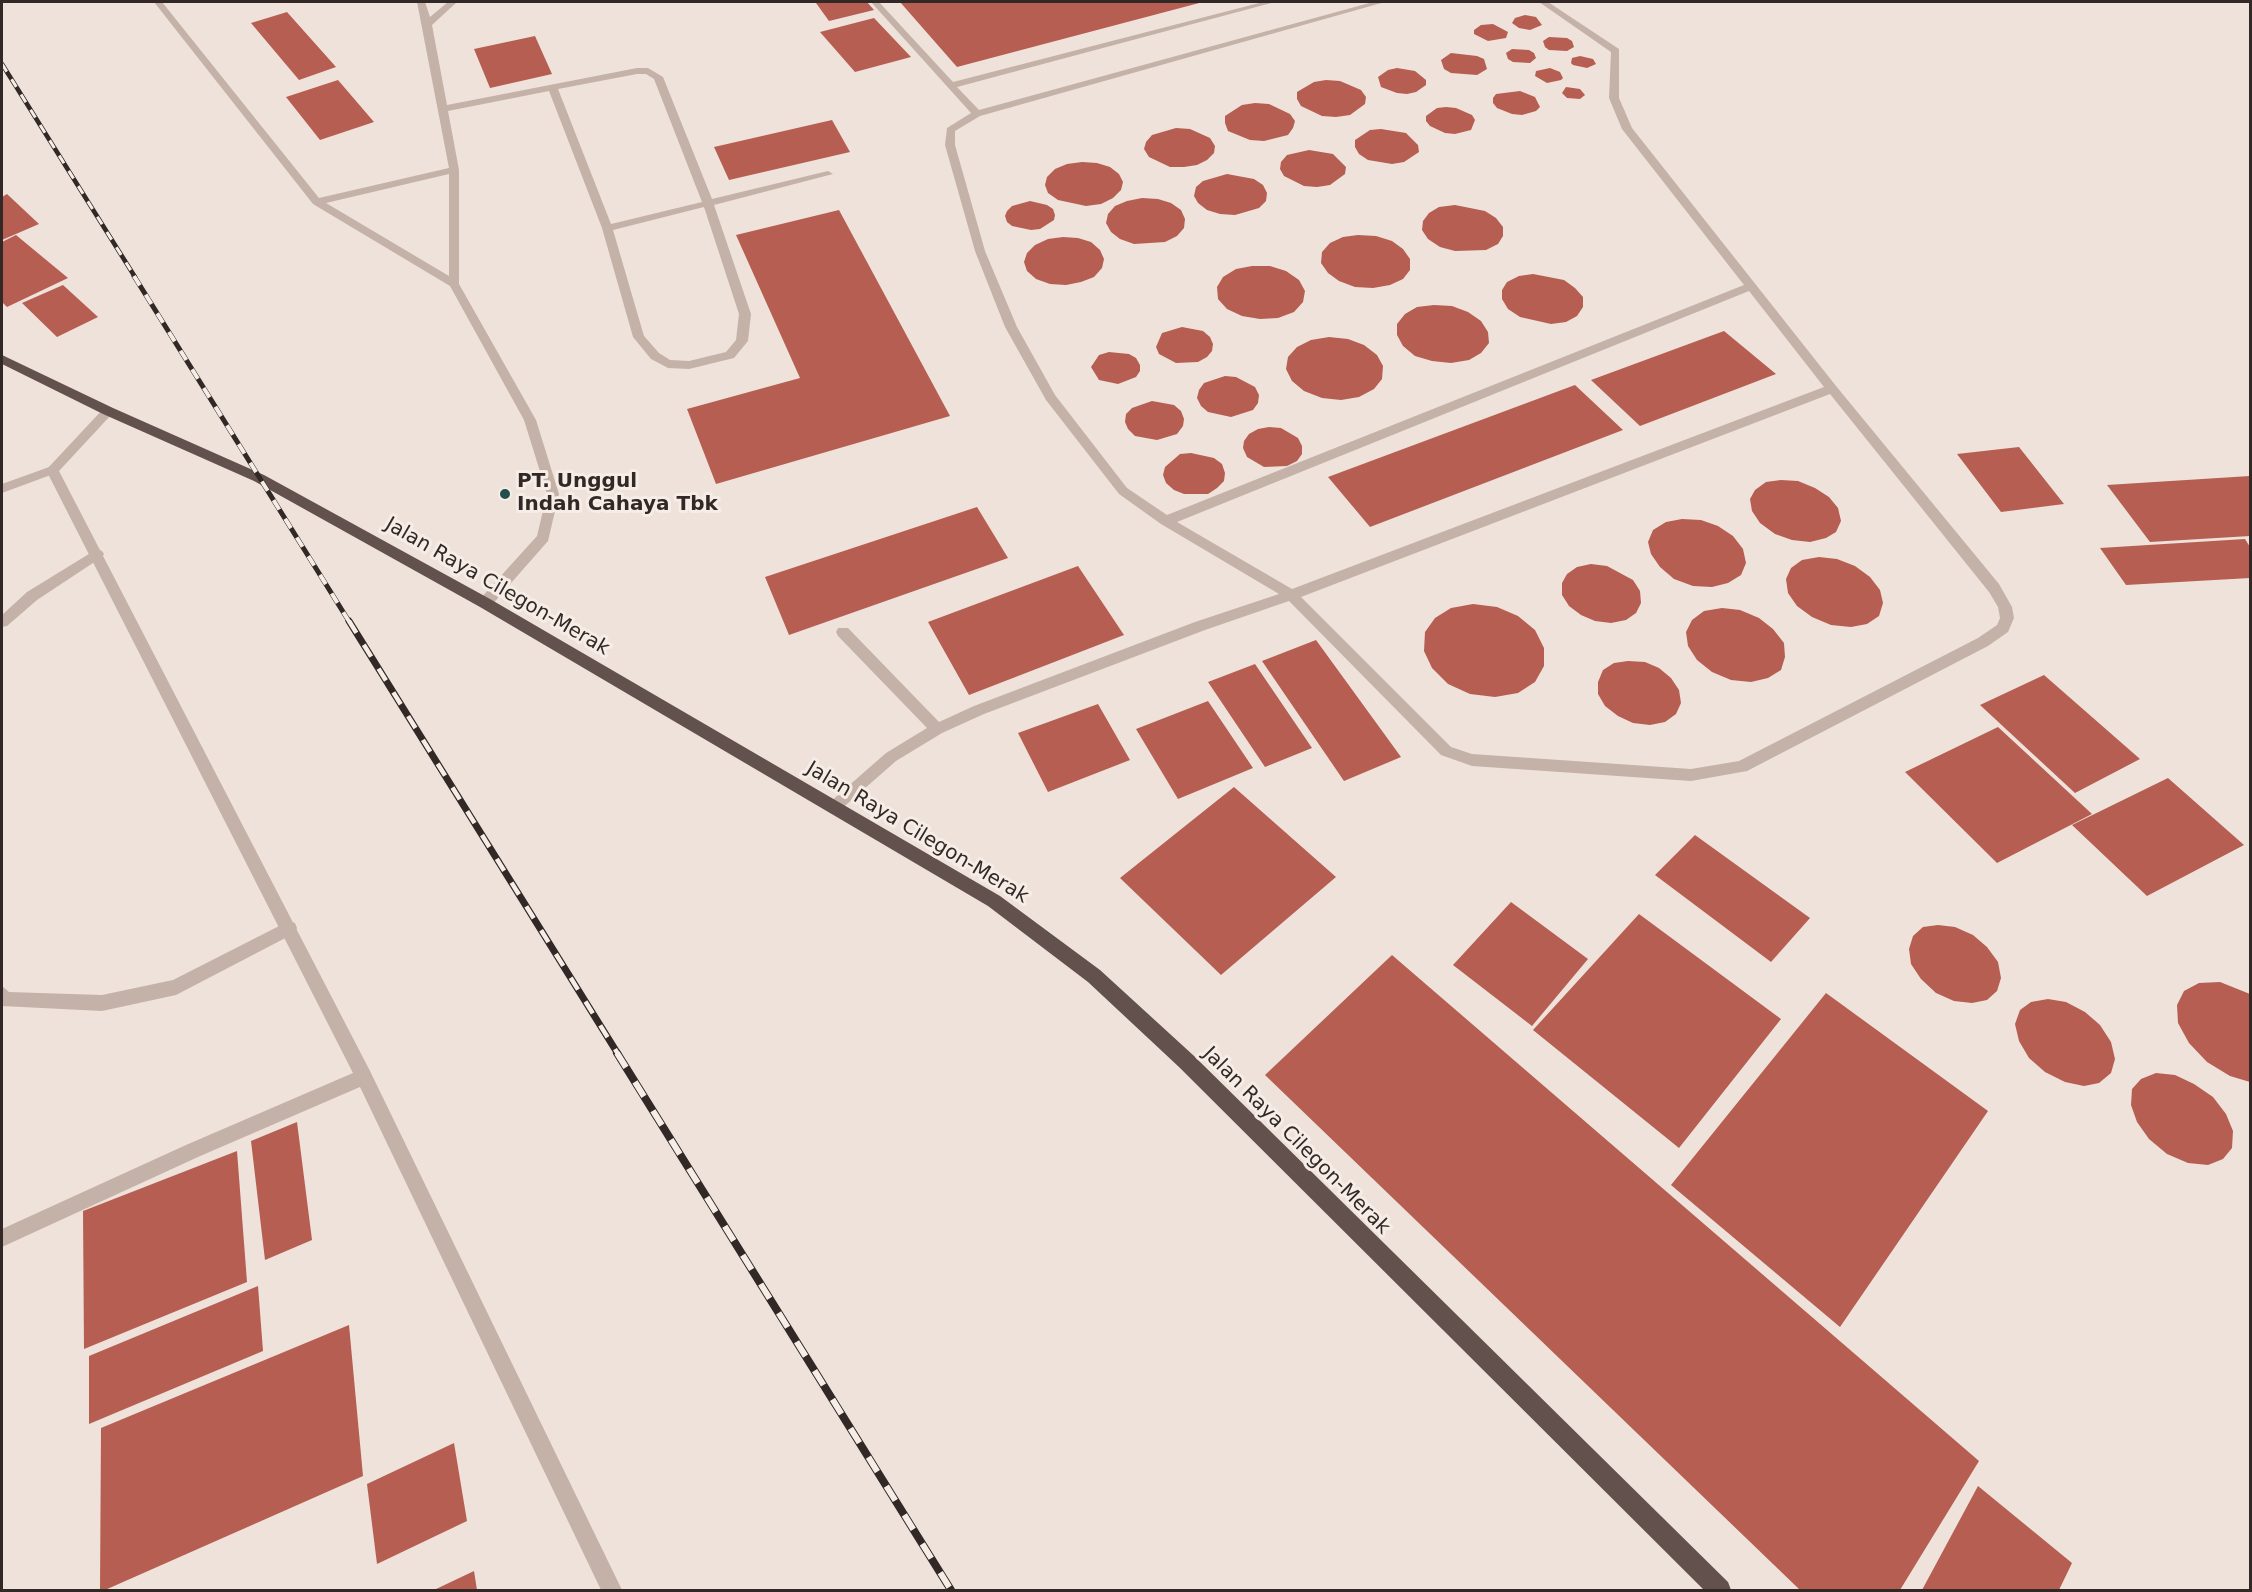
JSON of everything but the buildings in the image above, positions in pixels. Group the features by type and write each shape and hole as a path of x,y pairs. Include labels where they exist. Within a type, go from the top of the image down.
{"highway":[{"name":"Jalan Raya Cilegon-Merak","path":"2,359 108,411 259,478 485,603 994,901 1094,976 1186,1061 1720,1590"}],"street":[{"path":"158,2 317,202 454,284"},
{"path":"421,2 454,170 454,284 530,420 553,494 543,538 485,603"},
{"path":"427,24 453,2"},
{"path":"875,2 977,114"},
{"path":"951,86 1271,2"},
{"path":"1381,2 977,114 950,130 950,145 980,251 1011,327 1050,397 1123,492 1166,521 1291,596 1446,751 1472,760 1691,775 1742,767 1983,642 2003,628 2007,618 2005,607 1994,588 1832,389 1628,129 1614,98 1616,51 1543,2"},
{"path":"443,109 637,71 648,71 658,77 708,203 745,314 742,340 730,355 689,365 668,364 655,356 639,337 607,228 553,89"},
{"path":"317,202 454,170"},
{"path":"607,228 828,174"},
{"path":"1166,521 1752,286"},
{"path":"834,807 891,757 937,729 979,710 1200,626 1291,596 1427,542 1832,389"},
{"path":"2,489 52,470 108,411"},
{"path":"52,470 364,1077 612,1590"},
{"path":"2,622 32,596 97,554"},
{"path":"843,632 937,729"},
{"path":"2,994 3,999 102,1003 176,987 289,928"},
{"path":"2,1238 192,1151 364,1077"}],"railway":[{"path":"2,64 135,277"},
{"path":"134,276 350,623"},
{"path":"349,621 618,1054"},
{"path":"617,1053 951,1590"}],"place":[{"name":"PT. Unggul Indah Cahaya Tbk","path":"505,494"}]}
